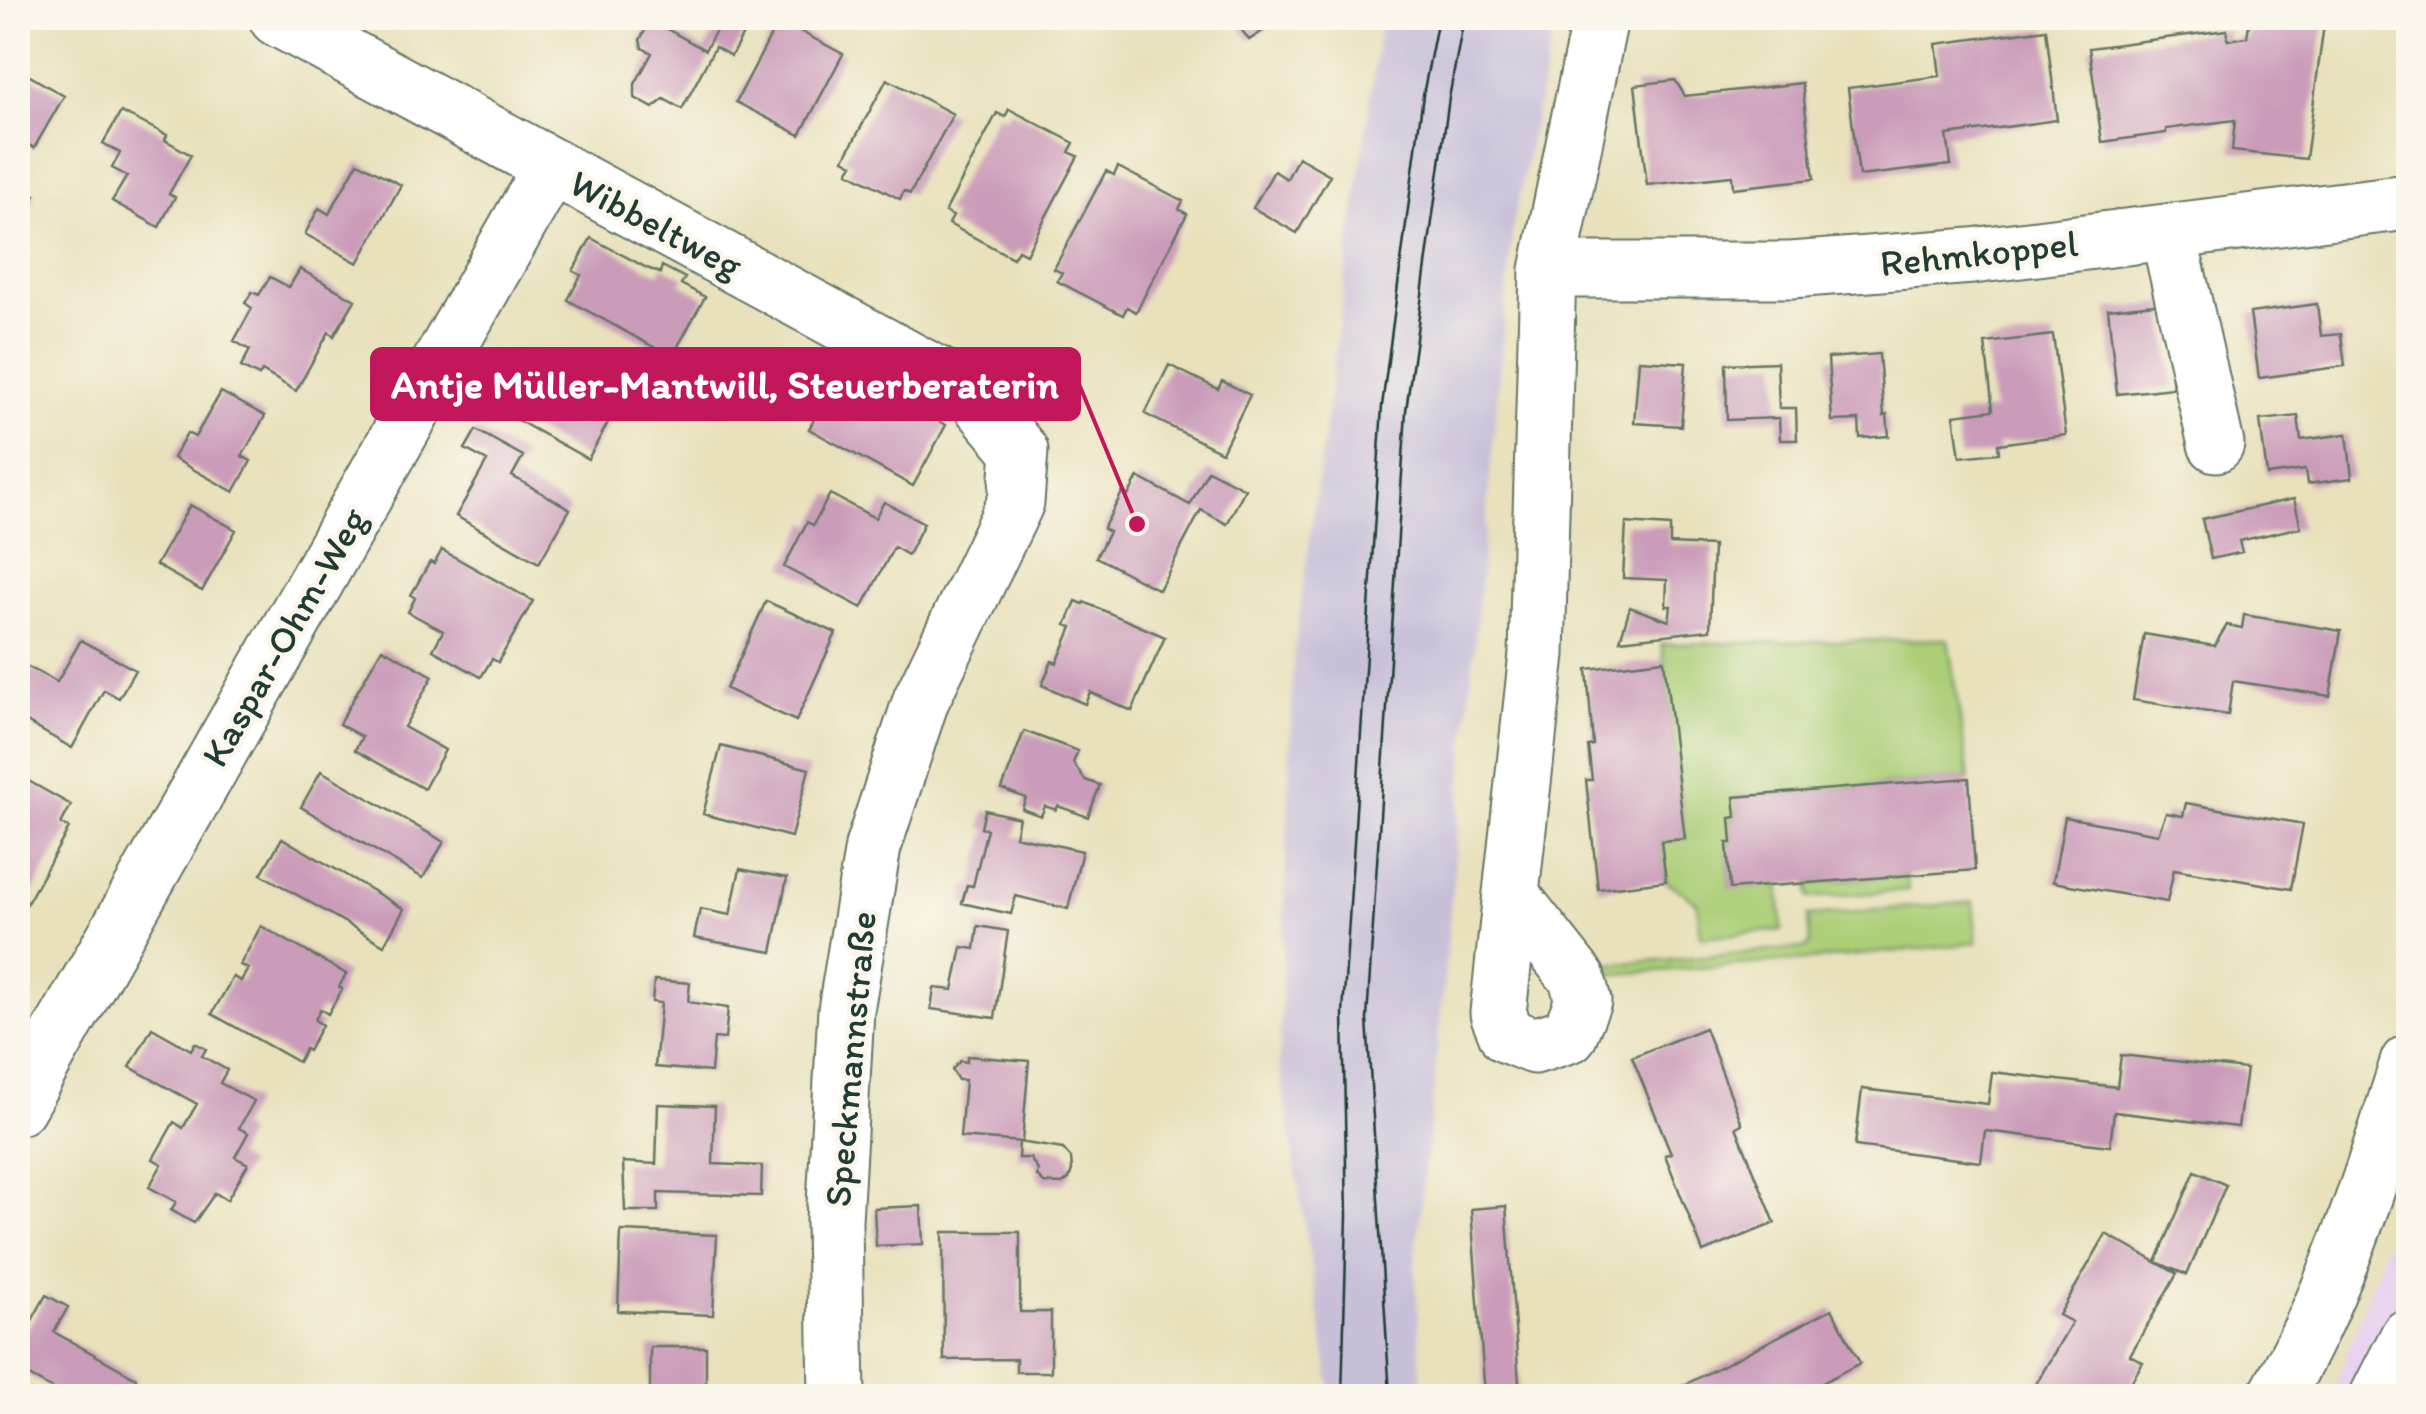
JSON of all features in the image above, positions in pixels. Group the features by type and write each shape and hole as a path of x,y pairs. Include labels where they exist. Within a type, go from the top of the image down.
{"street":[{"name":"Wibbeltweg","path":"276,18 971,393 1020,450"},
{"path":"1513,896 1537,654 1548,270 1600,18"},
{"name":"Kaspar-Ohm-Weg","path":"18,1108 551,168"},
{"name":"Rehmkoppel","path":"1548,270 1791,270 1972,256 2408,202"},
{"path":"2168,232 2216,444"},
{"name":"Speckmannstraße","path":"837,1396 834,1222 846,1010 873,847 921,700 1016,502 1020,450"},
{"path":"2276,1396 2331,1284 2367,1192 2408,1064"},
{"path":"2378,1396 2408,1338"}],"shaded area":[{"path":"1381,18 1556,18 1513,225 1415,1262 1422,1396 1332,1396 1279,1066 1293,659"},
{"path":"2408,1182 2408,1396 2332,1396"}],"green space":[{"path":"1948,639 1969,778 1735,797 1736,817 1730,819 1732,843 1727,844 1730,888 1779,885 1782,930 1701,937 1697,902 1666,881 1661,841 1685,838 1662,644"},
{"path":"1906,875 1908,890 1810,898 1808,883"},
{"path":"1973,902 1977,943 1604,975 1597,965 1806,948 1810,944 1808,916"}],"building":[{"path":"723,18 751,20 731,56 715,47 682,109 664,99 653,108 635,98 635,84 652,53 642,48 640,40 647,27 656,23 705,50"},
{"path":"1233,18 1283,18 1249,40"},
{"path":"2250,18 2324,24 2306,159 2232,151 2235,120 2102,142 2089,48 2227,30 2228,40 2247,37"},
{"path":"779,20 843,54 800,135 736,102"},
{"path":"2046,29 2057,120 1947,135 1951,165 1859,176 1848,88 1940,76 1936,44"},
{"path":"18,69 64,96 34,148 18,138"},
{"path":"887,79 953,114 910,194 904,191 900,199 848,172 853,164 844,159"},
{"path":"1675,80 1685,96 1802,83 1814,179 1733,188 1732,176 1647,185 1635,85"},
{"path":"1009,109 1074,143 1069,152 1078,156 1026,254 1018,250 1013,258 949,224 953,216 945,212 997,113 1005,117"},
{"path":"121,112 167,135 165,140 191,155 169,194 175,197 159,227 112,201 127,176 112,168 120,153 103,143"},
{"path":"1298,157 1330,175 1297,233 1253,208 1274,171 1287,179"},
{"path":"358,162 401,185 358,263 305,234 319,208 329,214"},
{"path":"1118,167 1183,201 1179,209 1187,214 1136,312 1127,307 1123,315 1057,281 1062,273 1054,269 1106,171 1114,175"},
{"path":"18,185 35,195 18,227"},
{"path":"591,238 647,268 660,273 662,266 685,278 681,284 705,297 672,357 568,300 581,275 573,271"},
{"path":"300,269 355,300 334,336 329,332 296,391 262,371 259,376 241,367 250,350 234,341 252,308 245,303 252,292 259,295 270,277 289,287"},
{"path":"2164,303 2173,388 2117,394 2108,309"},
{"path":"2317,304 2321,336 2341,334 2345,366 2259,378 2250,313"},
{"path":"2053,335 2066,435 1998,444 1999,453 1960,457 1954,415 1993,410 1985,343"},
{"path":"1879,354 1889,436 1860,438 1859,420 1832,421 1828,358"},
{"path":"1639,360 1686,363 1681,426 1634,423"},
{"path":"1777,362 1779,408 1796,408 1797,440 1780,440 1779,418 1727,420 1726,364"},
{"path":"1169,365 1218,389 1222,381 1250,395 1222,452 1145,414"},
{"path":"832,367 900,402 904,395 926,407 923,413 946,425 913,486 809,429 822,404 815,400"},
{"path":"536,374 584,401 588,395 615,410 588,459 512,417"},
{"path":"221,392 265,416 242,456 251,461 234,492 173,458 187,433 195,437"},
{"path":"2298,416 2301,440 2347,434 2352,478 2307,484 2305,470 2267,475 2260,420"},
{"path":"476,430 523,456 512,476 570,509 539,563 456,516 487,461 465,449"},
{"path":"1208,470 1245,489 1227,524 1201,510 1159,590 1096,557 1109,532 1103,529 1122,493 1128,496 1138,477 1190,505"},
{"path":"830,494 875,518 884,502 924,523 908,555 894,547 862,608 784,567 807,522 813,525"},
{"path":"2294,499 2301,527 2239,541 2242,552 2211,559 2202,519"},
{"path":"190,505 236,530 202,591 156,565"},
{"path":"1626,523 1670,526 1670,544 1713,546 1710,630 1620,640 1630,607 1669,621 1671,606 1666,606 1667,580 1623,578"},
{"path":"442,550 533,601 498,662 492,659 481,677 433,650 443,631 408,612 415,598 411,595 430,562 434,564"},
{"path":"766,601 836,633 796,721 726,689"},
{"path":"1076,601 1165,637 1132,711 1090,692 1085,704 1042,685 1052,661 1057,663 1072,627 1066,625"},
{"path":"2244,615 2341,631 2330,696 2233,681 2228,715 2133,700 2144,634 2214,646 2227,625 2242,628"},
{"path":"81,640 135,670 119,698 104,690 72,748 18,717 18,680 26,666 57,682"},
{"path":"382,648 433,676 404,727 445,750 424,789 355,750 362,737 339,724"},
{"path":"1664,660 1685,839 1661,841 1666,881 1598,889 1586,780 1592,780 1588,746 1593,745 1587,669"},
{"path":"1024,731 1078,751 1073,763 1085,780 1100,785 1088,817 1058,806 1056,810 1045,806 1041,816 1022,809 1026,798 1002,789"},
{"path":"721,746 809,769 791,837 703,814"},
{"path":"321,771 444,842 423,878 301,807"},
{"path":"18,775 71,805 61,824 69,828 21,914 18,913"},
{"path":"1969,778 1975,870 1730,889 1727,843 1732,843 1730,818 1736,817 1734,797"},
{"path":"2186,803 2303,824 2291,889 2174,869 2167,902 2053,882 2065,817 2158,834 2166,813 2183,816"},
{"path":"985,810 1019,818 1015,836 1082,851 1068,909 1016,896 1011,914 962,903 967,885 973,886 987,829 981,828"},
{"path":"282,838 404,909 384,945 261,874"},
{"path":"740,869 787,878 772,952 694,938 700,909 730,915"},
{"path":"261,926 346,974 328,1014 320,1009 315,1020 322,1025 298,1062 212,1014 233,977 241,981 248,969 240,965"},
{"path":"978,926 1008,931 995,1018 931,1009 934,988 953,990 962,947 975,949"},
{"path":"654,980 690,983 688,1002 728,1008 725,1039 714,1038 711,1072 655,1067 661,1003 652,1002"},
{"path":"152,1028 191,1050 195,1043 206,1049 202,1056 227,1070 220,1083 254,1101 239,1128 248,1133 235,1157 248,1164 227,1200 215,1193 194,1223 171,1210 176,1202 149,1187 162,1164 153,1159 174,1122 183,1128 197,1104 130,1067"},
{"path":"1705,1028 1742,1124 1736,1127 1775,1223 1703,1252 1665,1155 1671,1153 1632,1057"},
{"path":"2121,1055 2246,1069 2238,1127 2114,1112 2110,1146 1985,1131 1981,1162 1855,1146 1862,1089 1988,1104 1992,1072 2117,1087"},
{"path":"967,1056 1029,1061 1022,1142 960,1137 965,1080 958,1080 952,1070 960,1061 967,1062"},
{"path":"658,1104 715,1106 713,1164 762,1166 761,1196 658,1193 658,1211 625,1211 623,1162 656,1164"},
{"path":"1019,1142 1063,1149 1071,1158 1069,1179 1062,1184 1044,1183 1030,1158 1018,1158"},
{"path":"2195,1171 2226,1185 2187,1275 2156,1262"},
{"path":"921,1206 923,1244 876,1246 874,1208"},
{"path":"1506,1206 1520,1396 1485,1396 1471,1209"},
{"path":"621,1231 717,1235 713,1315 618,1311"},
{"path":"943,1232 1020,1232 1020,1312 1051,1312 1051,1372 1016,1372 1016,1359 944,1360"},
{"path":"2106,1234 2177,1274 2130,1355 2143,1362 2123,1396 2029,1396 2072,1322 2059,1315"},
{"path":"46,1295 68,1307 54,1332 136,1378 126,1396 66,1396 18,1370 18,1346"},
{"path":"1832,1309 1860,1363 1797,1396 1663,1396"},
{"path":"650,1347 706,1347 706,1396 650,1395"}],"tram line":[{"path":"1342,1396 1347,1216 1343,1013 1382,406 1423,95 1438,18"},
{"path":"1390,1396 1367,1019 1406,411 1449,98 1464,18"}],"place":[{"name":"Antje Müller-Mantwill, Steuerberaterin","path":"1137,524"}]}
